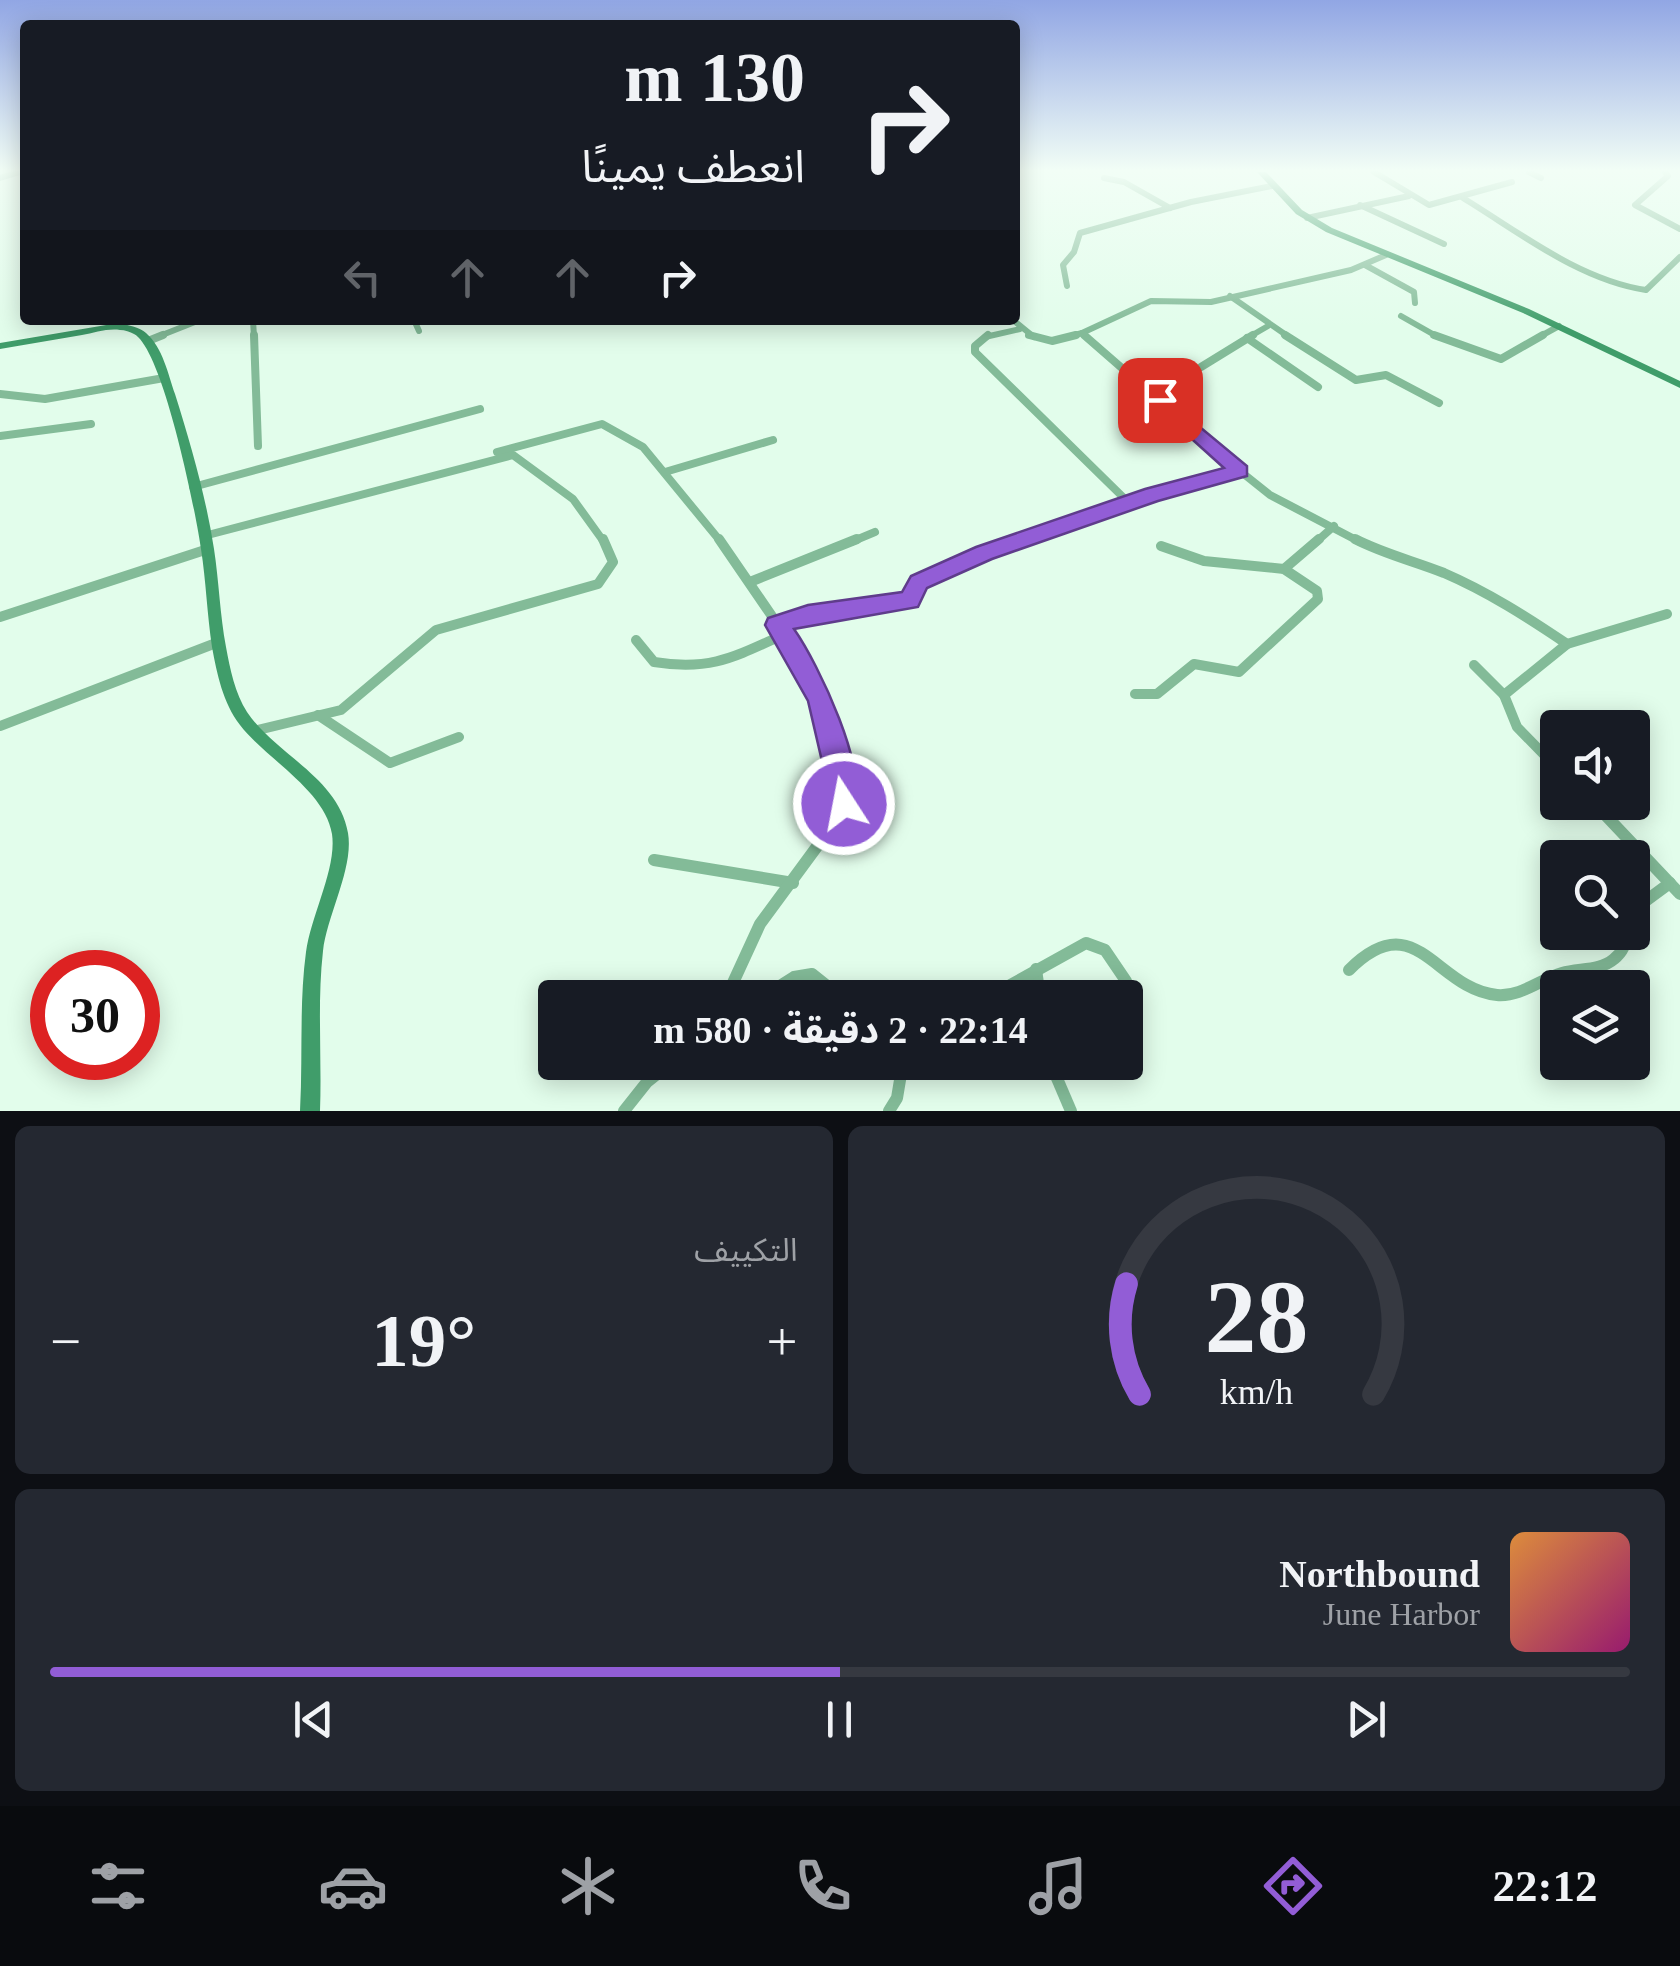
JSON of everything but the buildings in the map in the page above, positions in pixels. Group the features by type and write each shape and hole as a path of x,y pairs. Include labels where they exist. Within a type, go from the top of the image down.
{"street":[{"path":"1066,286 1063,265 1074,252 1080,233 1113,224"},
{"path":"1320,224 1386,256 1559,326 1680,385"},
{"path":"1401,224 1444,244"},
{"path":"1506,224 1577,266 1631,290 1646,290 1680,257"},
{"path":"1017,325 1041,343 1082,333 1151,301 1205,302 1365,266 1386,256"},
{"path":"1365,266 1414,292 1416,303"},
{"path":"1230,296 1268,326 1348,377 1366,380 1386,375 1439,403"},
{"path":"1401,316 1444,341 1501,359 1559,326"},
{"path":"148,341 183,325"},
{"path":"254,325 258,446"},
{"path":"416,325 419,331"},
{"path":"0,346 118,326 133,328 148,341 164,378 206,542 216,643 233,701 254,732 324,800 340,835 338,863 316,950 310,1111"},
{"path":"1201,367 1268,326"},
{"path":"1020,329 988,334 980,339 975,352 995,377 1129,502"},
{"path":"1082,333 1270,494 1386,554 1481,590 1566,644"},
{"path":"1248,338 1318,387"},
{"path":"0,394 44,400 164,378"},
{"path":"194,488 480,409"},
{"path":"0,436 91,424"},
{"path":"438,475 518,445 602,424 642,447 665,472 750,582 763,610 781,630 821,701 844,786 838,818 760,924 734,980"},
{"path":"665,472 773,440"},
{"path":"0,617 206,542 507,455 518,458 558,486 590,518 610,552 612,567 598,584 436,630 354,703 254,732"},
{"path":"636,640 654,662 703,666 730,663 808,614 909,600 919,582 938,573 1129,502 1240,471"},
{"path":"1284,569 1334,526"},
{"path":"750,582 875,532"},
{"path":"1135,694 1157,694 1194,664 1239,672 1318,599 1317,590 1284,569 1204,561 1161,546"},
{"path":"1504,696 1566,644 1666,614"},
{"path":"0,726 216,643"},
{"path":"1474,666 1504,696 1511,718 1540,751"},
{"path":"318,715 390,763 459,737"},
{"path":"1610,820 1680,894"},
{"path":"654,860 793,883"},
{"path":"1650,899 1670,884"},
{"path":"1018,980 1086,942 1105,950 1125,980"},
{"path":"1349,970 1366,948 1384,942 1416,950 1488,993 1504,996 1564,972 1612,963 1622,950"},
{"path":"1036,969 1038,980"},
{"path":"788,980 813,972 828,980"},
{"path":"624,1111 650,1080"},
{"path":"888,1111 898,1098 901,1080"},
{"path":"1058,1080 1071,1111"}],"route":[{"path":"844,804 844,786 821,701 802,660 777,625 808,614 909,600 919,582 984,553 1152,495 1240,471 1160,400"}]}
